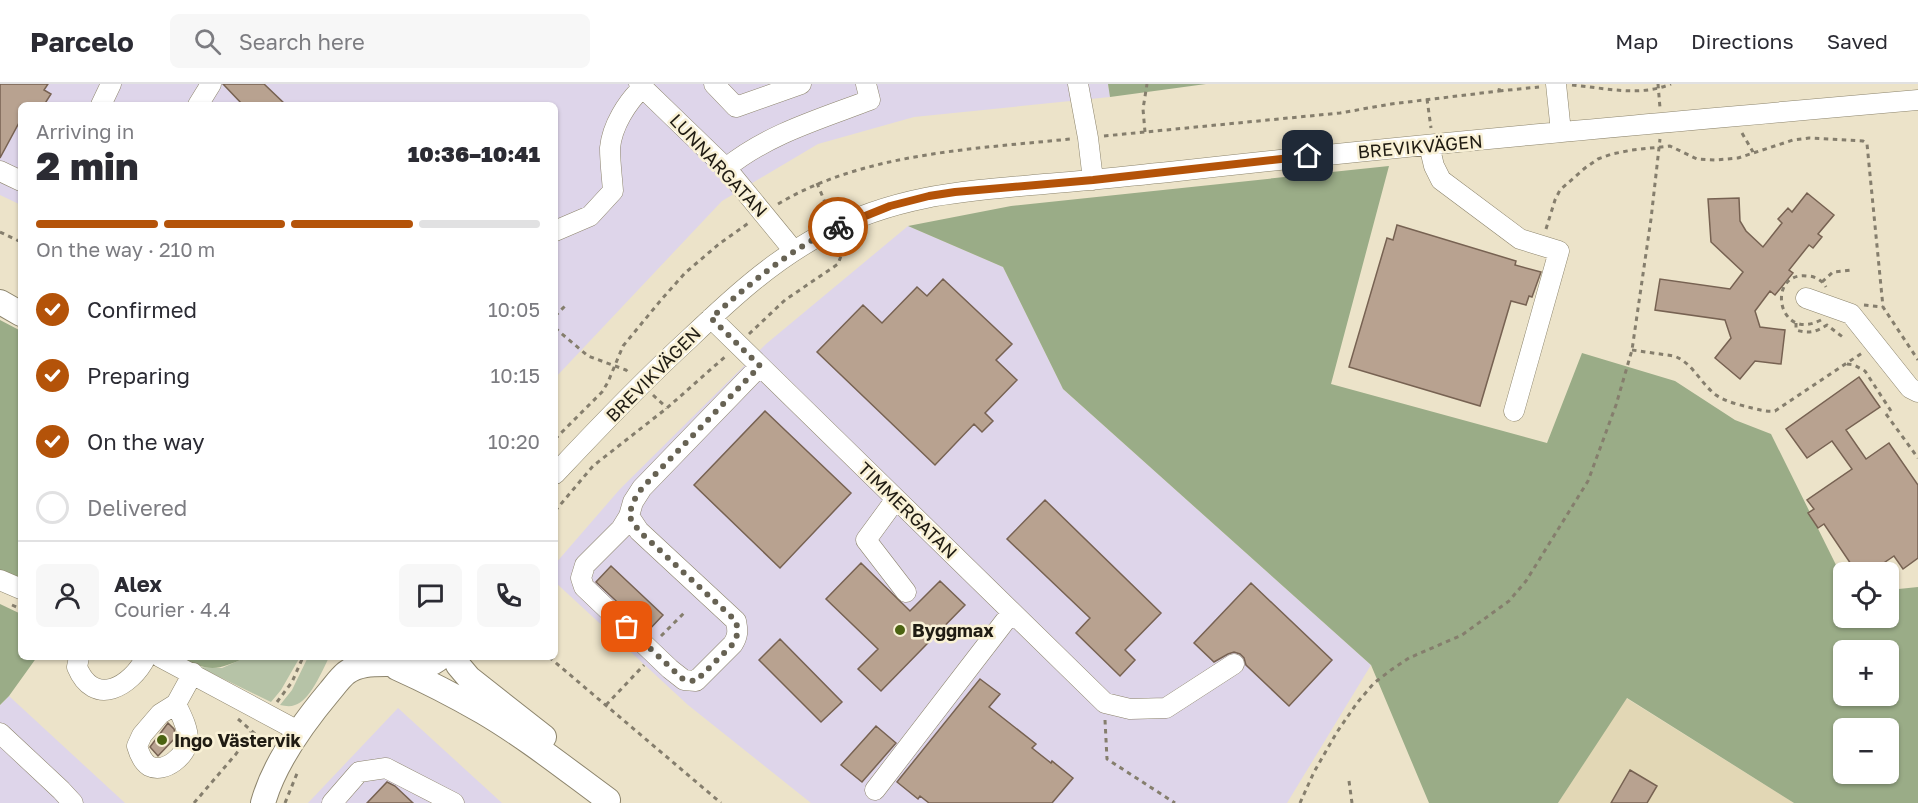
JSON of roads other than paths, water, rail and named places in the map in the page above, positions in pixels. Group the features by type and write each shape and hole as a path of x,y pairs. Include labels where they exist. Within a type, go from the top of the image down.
{"main road":[{"path":"0,302 18,312"},
{"path":"263,803 283,757 315,708 338,660"},
{"path":"315,708 345,673 364,664 386,663 418,668 436,660"},
{"path":"456,660 469,678 539,732 609,802"},
{"path":"386,663 433,685 483,713 526,740 609,802"}],"street":[{"path":"102,102 111,84"},
{"path":"200,102 211,84"},
{"path":"714,84 736,106 801,84"},
{"path":"726,168 744,153 785,132 870,100 866,84"},
{"path":"1077,84 1088,138 1093,180"},
{"path":"1556,85 1561,132"},
{"path":"558,230 590,216 613,191 610,148 614,132 641,86"},
{"name":"LUNNARGATAN","path":"641,86 726,168 794,251"},
{"name":"BREVIKVÄGEN","path":"558,471 641,384 765,271 794,251 836,228 890,206 929,196 964,191 1093,180 1430,136 1561,132 1918,100"},
{"path":"1430,136 1434,166 1441,180 1520,239 1559,251 1514,411"},
{"path":"0,171 18,180"},
{"path":"1806,298 1851,314 1910,388 1918,392"},
{"name":"TIMMERGATAN","path":"711,318 1105,703 1130,709 1166,708 1234,664"},
{"path":"634,523 621,529 585,565 581,578 584,587 670,669 684,680 696,681 733,644 738,630 736,621 634,523 633,502 642,488 760,366"},
{"path":"896,499 866,540 906,592"},
{"path":"0,580 18,589"},
{"path":"875,790 1012,612"},
{"path":"78,660 77,667 86,682 96,689 108,690 132,678 144,660"},
{"path":"166,660 300,732"},
{"path":"176,704 193,673"},
{"path":"0,733 73,803"},
{"path":"332,803 359,772 386,768 454,803"}],"place":[{"name":"Byggmax","path":"900,630"},
{"name":"Ingo Västervik","path":"162,740"}]}
